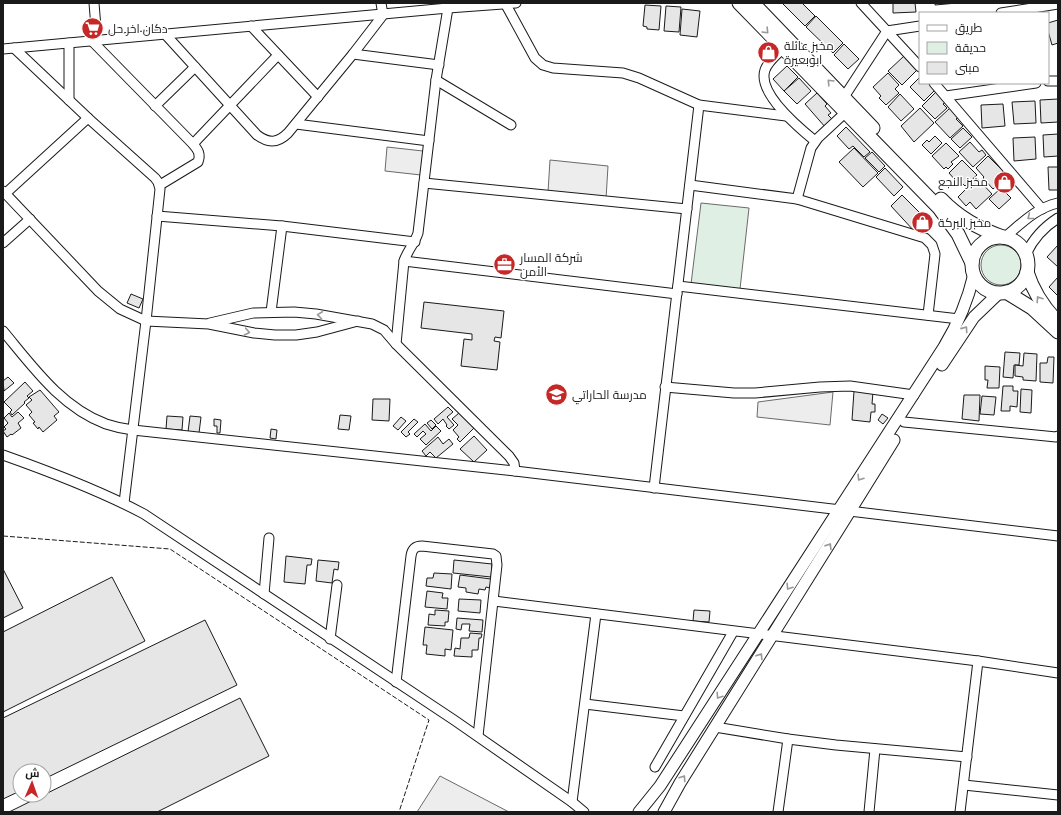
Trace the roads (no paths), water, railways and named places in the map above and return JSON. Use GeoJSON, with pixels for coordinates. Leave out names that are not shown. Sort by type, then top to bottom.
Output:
{"type":"FeatureCollection","features":[{"type":"Feature","properties":{"kind":"main road"},"geometry":{"type":"LineString","coordinates":[[740,3],[946,216],[961,238],[973,268],[976,280],[986,289],[1003,292],[1032,308],[1058,332]]}},
{"type":"Feature","properties":{"kind":"main road"},"geometry":{"type":"LineString","coordinates":[[753,3],[954,211],[972,224],[1011,239],[1020,245],[1028,260],[1027,272],[1022,283],[1012,290],[1003,292]]}},
{"type":"Feature","properties":{"kind":"main road"},"geometry":{"type":"LineString","coordinates":[[973,268],[975,252],[982,243],[992,238],[1004,237]]}},
{"type":"Feature","properties":{"kind":"main road"},"geometry":{"type":"LineString","coordinates":[[1027,272],[1040,301],[1058,322]]}},
{"type":"Feature","properties":{"kind":"street"},"geometry":{"type":"LineString","coordinates":[[94,3],[95,41],[155,106],[193,144],[199,153],[200,158],[198,162],[160,186]]}},
{"type":"Feature","properties":{"kind":"street"},"geometry":{"type":"LineString","coordinates":[[165,34],[257,135],[264,140],[273,142],[282,139],[296,124],[353,54],[383,15],[381,3]]}},
{"type":"Feature","properties":{"kind":"street"},"geometry":{"type":"LineString","coordinates":[[505,3],[535,58],[543,65],[553,68],[623,73],[639,78],[699,105],[786,116]]}},
{"type":"Feature","properties":{"kind":"street"},"geometry":{"type":"LineString","coordinates":[[3,49],[516,3]]}},
{"type":"Feature","properties":{"kind":"street"},"geometry":{"type":"LineString","coordinates":[[861,3],[919,66]]}},
{"type":"Feature","properties":{"kind":"street"},"geometry":{"type":"LineString","coordinates":[[1007,12],[1058,4]]}},
{"type":"Feature","properties":{"kind":"street"},"geometry":{"type":"LineString","coordinates":[[396,344],[404,261],[408,251],[415,242],[418,233],[436,80],[448,8]]}},
{"type":"Feature","properties":{"kind":"street"},"geometry":{"type":"LineString","coordinates":[[251,26],[318,97]]}},
{"type":"Feature","properties":{"kind":"street"},"geometry":{"type":"LineString","coordinates":[[844,97],[887,31],[919,26]]}},
{"type":"Feature","properties":{"kind":"street"},"geometry":{"type":"LineString","coordinates":[[69,43],[69,100]]}},
{"type":"Feature","properties":{"kind":"street"},"geometry":{"type":"LineString","coordinates":[[14,48],[88,118],[155,178],[160,186],[146,321],[124,504]]}},
{"type":"Feature","properties":{"kind":"street"},"geometry":{"type":"LineString","coordinates":[[783,48],[768,64],[765,70],[764,84],[786,116],[815,141]]}},
{"type":"Feature","properties":{"kind":"street"},"geometry":{"type":"LineString","coordinates":[[353,54],[439,65]]}},
{"type":"Feature","properties":{"kind":"street"},"geometry":{"type":"LineString","coordinates":[[193,144],[278,55]]}},
{"type":"Feature","properties":{"kind":"street"},"geometry":{"type":"LineString","coordinates":[[155,106],[195,67]]}},
{"type":"Feature","properties":{"kind":"street"},"geometry":{"type":"LineString","coordinates":[[436,80],[511,125]]}},
{"type":"Feature","properties":{"kind":"street"},"geometry":{"type":"LineString","coordinates":[[935,84],[1042,209]]}},
{"type":"Feature","properties":{"kind":"street"},"geometry":{"type":"LineString","coordinates":[[946,96],[1029,84]]}},
{"type":"Feature","properties":{"kind":"street"},"geometry":{"type":"LineString","coordinates":[[654,488],[699,105]]}},
{"type":"Feature","properties":{"kind":"street"},"geometry":{"type":"LineString","coordinates":[[797,199],[808,156],[815,141],[846,112]]}},
{"type":"Feature","properties":{"kind":"street"},"geometry":{"type":"LineString","coordinates":[[88,118],[4,192],[108,301],[133,316],[146,321],[209,324],[254,333],[275,335],[296,335],[317,332],[358,321]]}},
{"type":"Feature","properties":{"kind":"street"},"geometry":{"type":"LineString","coordinates":[[296,124],[429,141]]}},
{"type":"Feature","properties":{"kind":"street"},"geometry":{"type":"LineString","coordinates":[[424,183],[687,209]]}},
{"type":"Feature","properties":{"kind":"street"},"geometry":{"type":"LineString","coordinates":[[690,185],[797,199],[925,238],[932,245],[935,254],[928,315]]}},
{"type":"Feature","properties":{"kind":"street"},"geometry":{"type":"LineString","coordinates":[[1004,237],[1030,216],[1042,209],[1058,203]]}},
{"type":"Feature","properties":{"kind":"street"},"geometry":{"type":"LineString","coordinates":[[157,216],[282,226],[415,242]]}},
{"type":"Feature","properties":{"kind":"street"},"geometry":{"type":"LineString","coordinates":[[1026,254],[1038,234],[1058,218]]}},
{"type":"Feature","properties":{"kind":"street"},"geometry":{"type":"LineString","coordinates":[[3,244],[30,219]]}},
{"type":"Feature","properties":{"kind":"street"},"geometry":{"type":"LineString","coordinates":[[271,312],[282,226]]}},
{"type":"Feature","properties":{"kind":"street"},"geometry":{"type":"LineString","coordinates":[[404,261],[959,319]]}},
{"type":"Feature","properties":{"kind":"street"},"geometry":{"type":"LineString","coordinates":[[639,812],[660,786],[759,635],[914,395],[949,338],[959,319],[970,290],[973,268]]}},
{"type":"Feature","properties":{"kind":"street"},"geometry":{"type":"LineString","coordinates":[[664,812],[680,783],[904,422],[967,326],[982,308],[1003,292]]}},
{"type":"Feature","properties":{"kind":"street"},"geometry":{"type":"LineString","coordinates":[[209,324],[253,313],[271,312],[316,314],[372,324],[380,328],[509,456],[514,463],[515,472]]}},
{"type":"Feature","properties":{"kind":"street"},"geometry":{"type":"LineString","coordinates":[[3,331],[46,382],[68,403],[107,425],[133,430],[515,472],[1058,536]]}},
{"type":"Feature","properties":{"kind":"street"},"geometry":{"type":"LineString","coordinates":[[666,387],[734,393],[755,393],[820,387],[850,386],[914,395]]}},
{"type":"Feature","properties":{"kind":"street"},"geometry":{"type":"LineString","coordinates":[[904,422],[1058,436]]}},
{"type":"Feature","properties":{"kind":"street"},"geometry":{"type":"LineString","coordinates":[[3,455],[60,476],[124,504],[158,523],[330,639],[478,736],[584,812]]}},
{"type":"Feature","properties":{"kind":"street"},"geometry":{"type":"LineString","coordinates":[[264,594],[269,538]]}},
{"type":"Feature","properties":{"kind":"street"},"geometry":{"type":"LineString","coordinates":[[396,682],[411,556],[414,548],[422,546],[493,554],[498,560],[478,736]]}},
{"type":"Feature","properties":{"kind":"street"},"geometry":{"type":"LineString","coordinates":[[330,639],[337,585]]}},
{"type":"Feature","properties":{"kind":"street"},"geometry":{"type":"LineString","coordinates":[[494,601],[733,632],[978,661],[1058,673]]}},
{"type":"Feature","properties":{"kind":"street"},"geometry":{"type":"LineString","coordinates":[[572,802],[596,614]]}},
{"type":"Feature","properties":{"kind":"street"},"geometry":{"type":"LineString","coordinates":[[655,768],[733,632]]}},
{"type":"Feature","properties":{"kind":"street"},"geometry":{"type":"LineString","coordinates":[[960,812],[978,661]]}},
{"type":"Feature","properties":{"kind":"street"},"geometry":{"type":"LineString","coordinates":[[585,704],[684,716]]}},
{"type":"Feature","properties":{"kind":"street"},"geometry":{"type":"LineString","coordinates":[[715,727],[788,739],[875,749],[967,757]]}},
{"type":"Feature","properties":{"kind":"street"},"geometry":{"type":"LineString","coordinates":[[778,812],[788,739]]}},
{"type":"Feature","properties":{"kind":"street"},"geometry":{"type":"LineString","coordinates":[[869,812],[875,749]]}},
{"type":"Feature","properties":{"kind":"street"},"geometry":{"type":"LineString","coordinates":[[964,785],[1058,795]]}},
{"type":"Feature","properties":{"kind":"place","name":"دكان اخر حل"},"geometry":{"type":"Point","coordinates":[92,29]}},
{"type":"Feature","properties":{"kind":"place","name":"مخبز عائلة ابوبعيرة"},"geometry":{"type":"Point","coordinates":[768,53]}},
{"type":"Feature","properties":{"kind":"place","name":"مخبز النجع"},"geometry":{"type":"Point","coordinates":[1004,182]}},
{"type":"Feature","properties":{"kind":"place","name":"مخبز البركة"},"geometry":{"type":"Point","coordinates":[922,223]}},
{"type":"Feature","properties":{"kind":"place","name":"شركة المسار الأمن"},"geometry":{"type":"Point","coordinates":[504,265]}},
{"type":"Feature","properties":{"kind":"place","name":"مدرسة الحاراتي"},"geometry":{"type":"Point","coordinates":[556,395]}}]}
